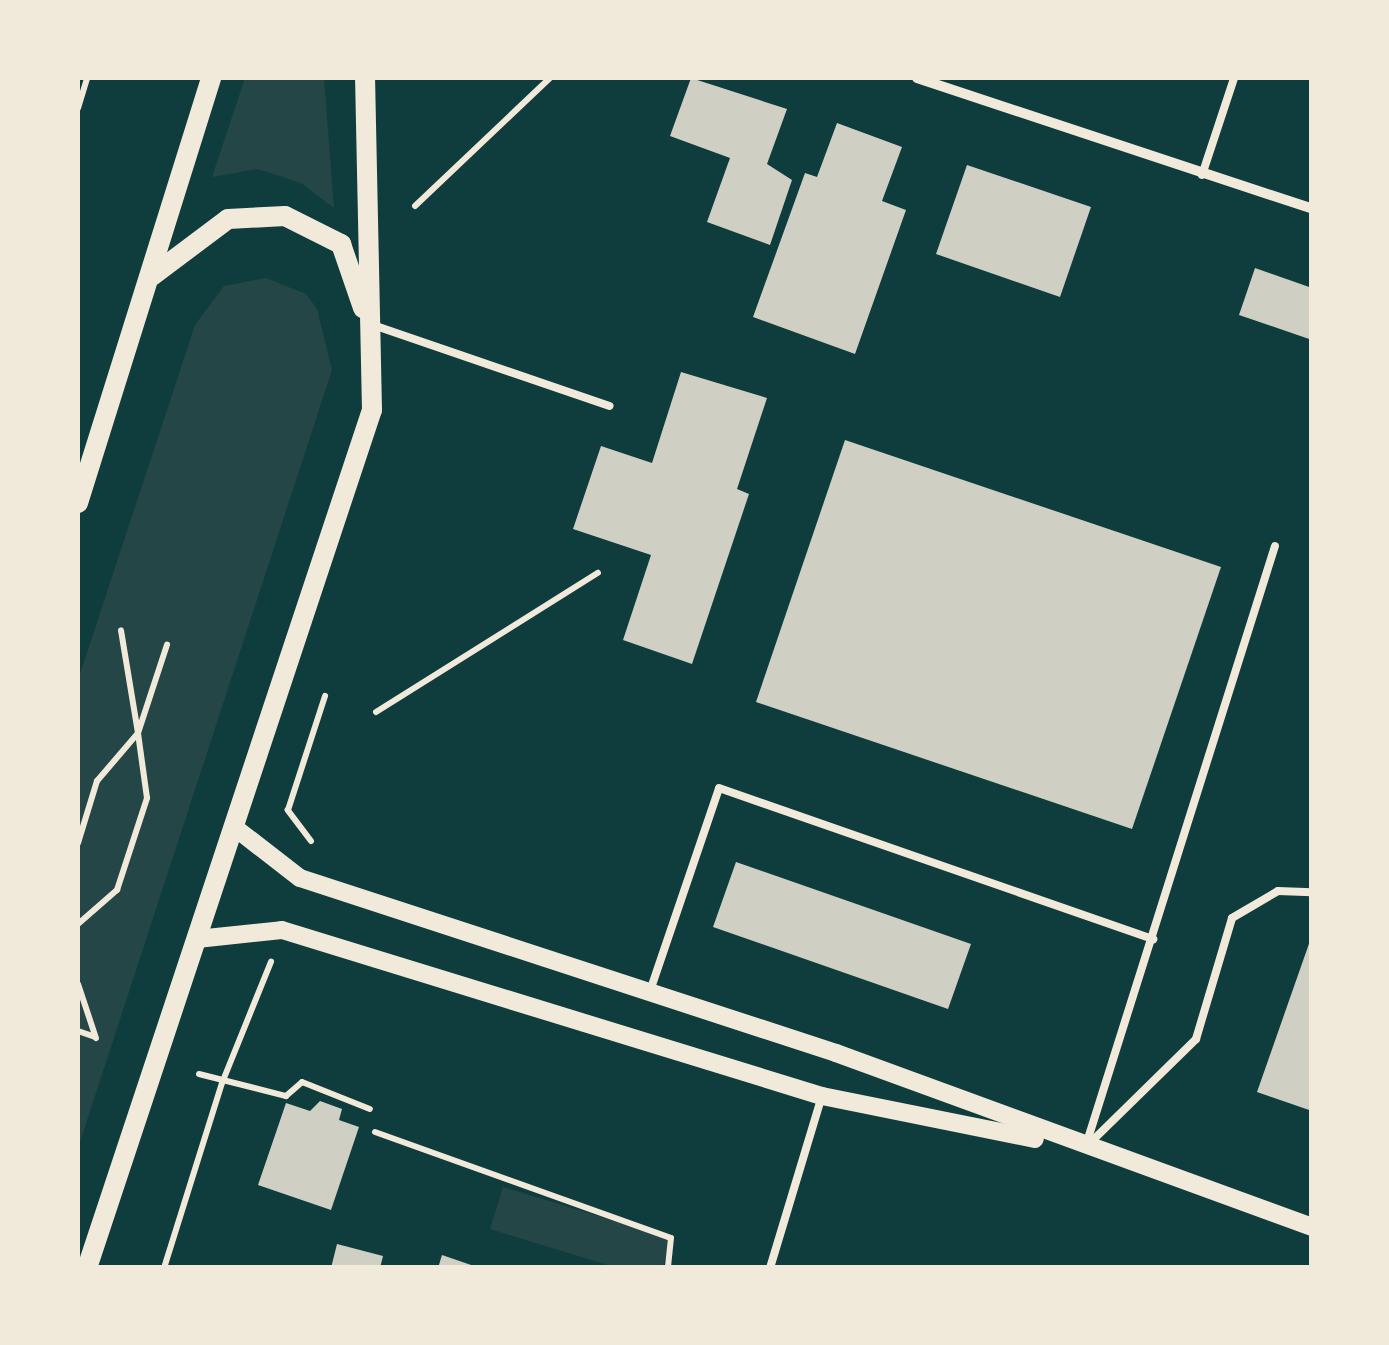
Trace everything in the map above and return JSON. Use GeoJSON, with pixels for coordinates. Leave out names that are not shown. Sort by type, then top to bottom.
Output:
{"type":"FeatureCollection","features":[{"type":"Feature","properties":{"kind":"main road"},"geometry":{"type":"LineString","coordinates":[[78,503],[212,78]]}},
{"type":"Feature","properties":{"kind":"main road"},"geometry":{"type":"LineString","coordinates":[[87,1264],[372,410],[365,78]]}},
{"type":"Feature","properties":{"kind":"main road"},"geometry":{"type":"LineString","coordinates":[[152,276],[228,220],[284,216],[342,244],[369,324]]}},
{"type":"Feature","properties":{"kind":"street"},"geometry":{"type":"LineString","coordinates":[[917,78],[1312,209]]}},
{"type":"Feature","properties":{"kind":"street"},"geometry":{"type":"LineString","coordinates":[[234,827],[300,878],[836,1053],[1084,1149],[1312,1227]]}},
{"type":"Feature","properties":{"kind":"street"},"geometry":{"type":"LineString","coordinates":[[197,938],[282,930],[822,1096],[1084,1149]]}},
{"type":"Feature","properties":{"kind":"lane"},"geometry":{"type":"LineString","coordinates":[[1202,175],[1234,78]]}},
{"type":"Feature","properties":{"kind":"lane"},"geometry":{"type":"LineString","coordinates":[[369,324],[610,406]]}},
{"type":"Feature","properties":{"kind":"lane"},"geometry":{"type":"LineString","coordinates":[[1084,1149],[1274,546]]}},
{"type":"Feature","properties":{"kind":"lane"},"geometry":{"type":"LineString","coordinates":[[650,991],[719,788],[1153,938]]}},
{"type":"Feature","properties":{"kind":"lane"},"geometry":{"type":"LineString","coordinates":[[1084,1149],[1196,1039],[1232,918],[1278,890],[1312,892]]}},
{"type":"Feature","properties":{"kind":"lane"},"geometry":{"type":"LineString","coordinates":[[770,1268],[822,1096]]}},
{"type":"Feature","properties":{"kind":"path"},"geometry":{"type":"LineString","coordinates":[[78,108],[87,78]]}},
{"type":"Feature","properties":{"kind":"path"},"geometry":{"type":"LineString","coordinates":[[415,206],[550,78]]}},
{"type":"Feature","properties":{"kind":"path"},"geometry":{"type":"LineString","coordinates":[[376,712],[598,573]]}},
{"type":"Feature","properties":{"kind":"path"},"geometry":{"type":"LineString","coordinates":[[78,920],[117,890],[147,798],[122,630]]}},
{"type":"Feature","properties":{"kind":"path"},"geometry":{"type":"LineString","coordinates":[[78,843],[97,781],[138,733],[167,644]]}},
{"type":"Feature","properties":{"kind":"path"},"geometry":{"type":"LineString","coordinates":[[311,842],[288,810],[324,696]]}},
{"type":"Feature","properties":{"kind":"path"},"geometry":{"type":"LineString","coordinates":[[164,1268],[222,1083],[271,962]]}},
{"type":"Feature","properties":{"kind":"path"},"geometry":{"type":"LineString","coordinates":[[78,984],[96,1038],[78,1032]]}},
{"type":"Feature","properties":{"kind":"path"},"geometry":{"type":"LineString","coordinates":[[200,1074],[222,1083],[286,1096],[302,1082],[370,1109]]}},
{"type":"Feature","properties":{"kind":"path"},"geometry":{"type":"LineString","coordinates":[[374,1132],[671,1238],[668,1268]]}},
{"type":"Feature","properties":{"kind":"shaded area"},"geometry":{"type":"Polygon","coordinates":[[[245,78],[324,78],[334,208],[301,183],[258,169],[212,177],[245,78]]]}},
{"type":"Feature","properties":{"kind":"shaded area"},"geometry":{"type":"Polygon","coordinates":[[[266,278],[306,294],[317,309],[332,370],[78,1148],[78,680],[195,325],[224,286],[266,278]]]}},
{"type":"Feature","properties":{"kind":"shaded area"},"geometry":{"type":"Polygon","coordinates":[[[503,1187],[671,1238],[663,1267],[614,1267],[490,1229],[503,1187]]]}},
{"type":"Feature","properties":{"kind":"building"},"geometry":{"type":"Polygon","coordinates":[[[691,78],[787,109],[767,164],[792,180],[770,245],[707,222],[730,158],[670,136],[691,78]]]}},
{"type":"Feature","properties":{"kind":"building"},"geometry":{"type":"Polygon","coordinates":[[[837,123],[902,147],[882,201],[906,210],[855,354],[753,317],[805,173],[817,177],[837,123]]]}},
{"type":"Feature","properties":{"kind":"building"},"geometry":{"type":"Polygon","coordinates":[[[967,165],[1091,207],[1060,297],[936,254],[967,165]]]}},
{"type":"Feature","properties":{"kind":"building"},"geometry":{"type":"Polygon","coordinates":[[[1255,268],[1312,288],[1312,340],[1239,315],[1255,268]]]}},
{"type":"Feature","properties":{"kind":"building"},"geometry":{"type":"Polygon","coordinates":[[[681,372],[767,398],[737,489],[749,494],[692,664],[623,640],[651,555],[573,529],[601,446],[652,463],[681,372]]]}},
{"type":"Feature","properties":{"kind":"building"},"geometry":{"type":"Polygon","coordinates":[[[845,440],[1221,567],[1132,829],[756,702],[845,440]]]}},
{"type":"Feature","properties":{"kind":"building"},"geometry":{"type":"Polygon","coordinates":[[[736,862],[971,944],[948,1009],[713,927],[736,862]]]}},
{"type":"Feature","properties":{"kind":"building"},"geometry":{"type":"Polygon","coordinates":[[[1312,938],[1312,1111],[1257,1092],[1312,938]]]}},
{"type":"Feature","properties":{"kind":"building"},"geometry":{"type":"Polygon","coordinates":[[[320,1101],[342,1109],[339,1120],[359,1127],[331,1210],[258,1185],[286,1103],[310,1111],[320,1101]]]}},
{"type":"Feature","properties":{"kind":"building"},"geometry":{"type":"Polygon","coordinates":[[[337,1244],[383,1256],[380,1268],[331,1268],[337,1244]]]}},
{"type":"Feature","properties":{"kind":"building"},"geometry":{"type":"Polygon","coordinates":[[[442,1255],[477,1267],[477,1268],[438,1268],[442,1255]]]}}]}
